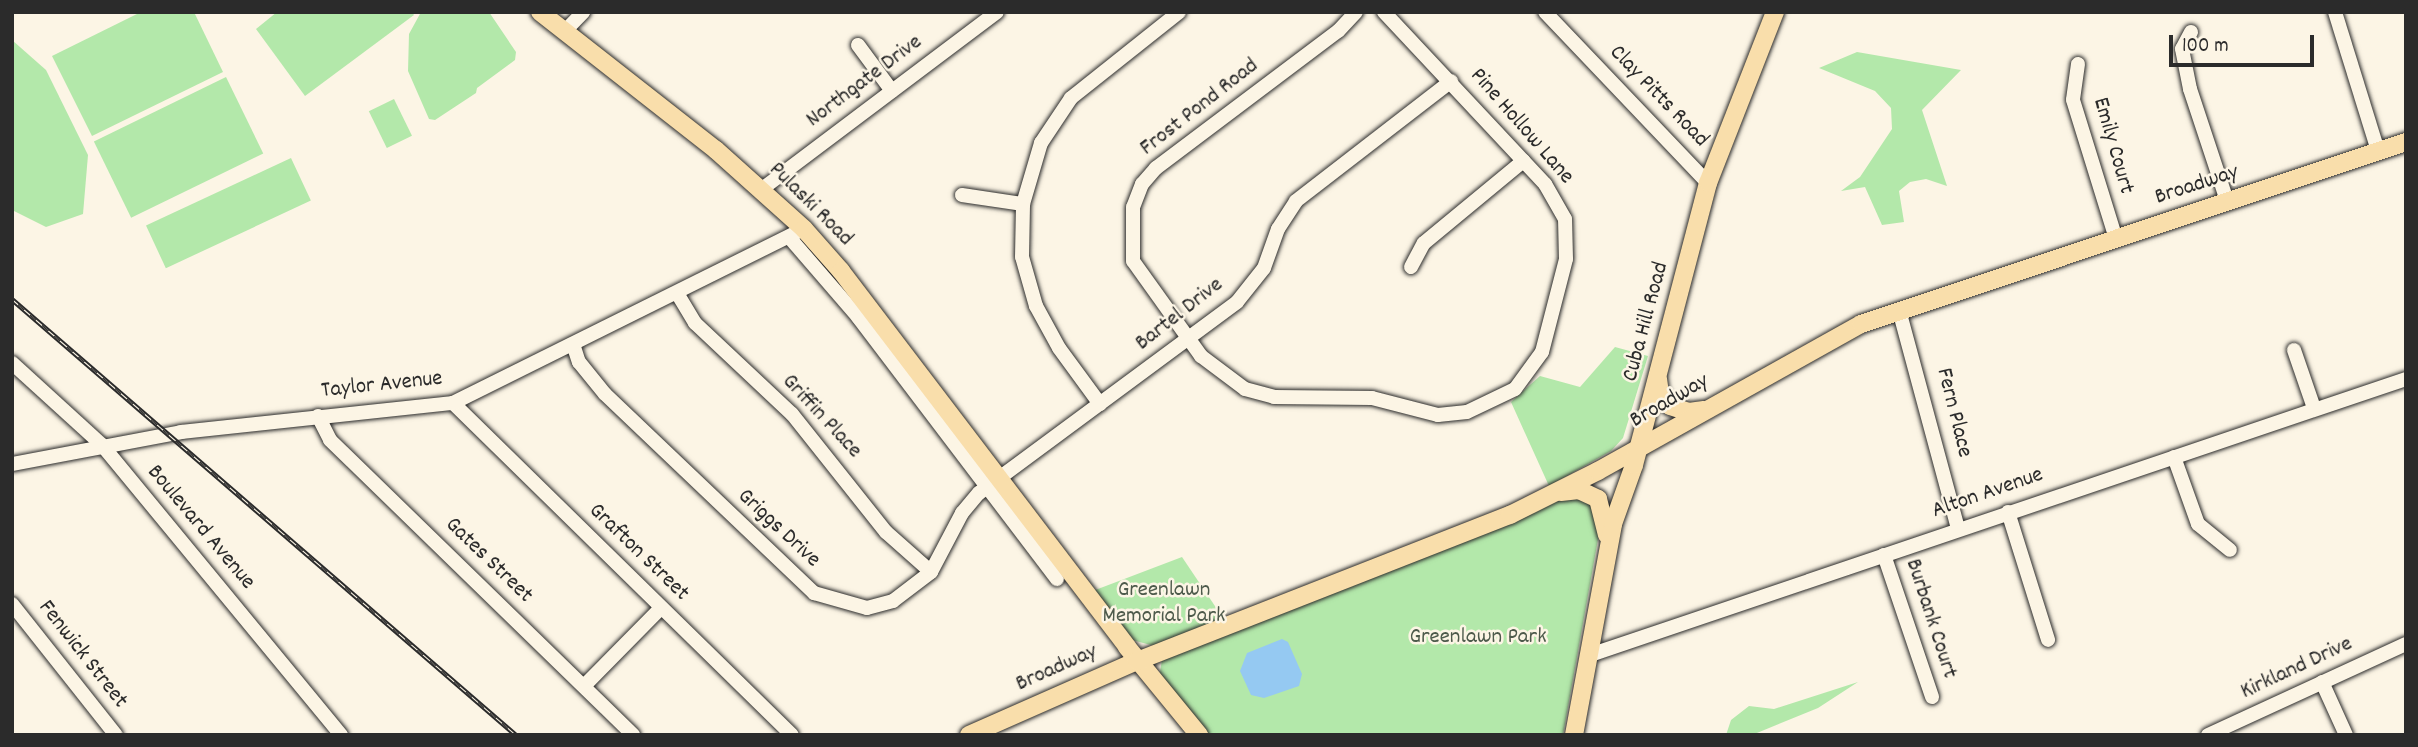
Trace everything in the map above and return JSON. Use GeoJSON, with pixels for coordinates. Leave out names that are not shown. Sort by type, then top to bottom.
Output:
{"type":"FeatureCollection","features":[{"type":"Feature","properties":{"kind":"main road","name":"Pulaski Road"},"geometry":{"type":"LineString","coordinates":[[540,12],[762,190],[1001,477],[1137,661],[1199,735]]}},
{"type":"Feature","properties":{"kind":"main road","name":"Cuba Hill Road"},"geometry":{"type":"LineString","coordinates":[[1574,735],[1608,546],[1638,449],[1708,183],[1775,12]]}},
{"type":"Feature","properties":{"kind":"main road","name":"Broadway"},"geometry":{"type":"LineString","coordinates":[[969,735],[1137,661],[1545,498],[1861,324],[2406,142]]}},
{"type":"Feature","properties":{"kind":"main road"},"geometry":{"type":"LineString","coordinates":[[1658,375],[1660,393],[1670,405],[1689,412],[1711,407]]}},
{"type":"Feature","properties":{"kind":"main road"},"geometry":{"type":"LineString","coordinates":[[1545,498],[1574,490],[1593,495],[1605,515],[1608,546]]}},
{"type":"Feature","properties":{"kind":"street"},"geometry":{"type":"LineString","coordinates":[[564,32],[583,12]]}},
{"type":"Feature","properties":{"kind":"street","name":"Northgate Drive"},"geometry":{"type":"LineString","coordinates":[[762,190],[997,12]]}},
{"type":"Feature","properties":{"kind":"street"},"geometry":{"type":"LineString","coordinates":[[1100,404],[1059,348],[1036,306],[1022,257],[1023,204],[1041,143],[1071,98],[1180,12]]}},
{"type":"Feature","properties":{"kind":"street","name":"Frost Pond Road"},"geometry":{"type":"LineString","coordinates":[[1187,339],[1133,261],[1130,228],[1142,184],[1176,152],[1338,31],[1356,12]]}},
{"type":"Feature","properties":{"kind":"street","name":"Pine Hollow Lane"},"geometry":{"type":"LineString","coordinates":[[1187,339],[1213,369],[1258,394],[1372,398],[1438,415],[1466,412],[1492,401],[1515,389],[1532,371],[1551,324],[1566,259],[1565,219],[1545,184],[1384,12]]}},
{"type":"Feature","properties":{"kind":"street"},"geometry":{"type":"LineString","coordinates":[[2335,12],[2378,151]]}},
{"type":"Feature","properties":{"kind":"street","name":"Clay Pitts Road"},"geometry":{"type":"LineString","coordinates":[[1554,15],[1708,183]]}},
{"type":"Feature","properties":{"kind":"street"},"geometry":{"type":"LineString","coordinates":[[2191,32],[2182,50],[2190,89],[2227,201]]}},
{"type":"Feature","properties":{"kind":"street"},"geometry":{"type":"LineString","coordinates":[[858,45],[892,90]]}},
{"type":"Feature","properties":{"kind":"street","name":"Emily Court"},"geometry":{"type":"LineString","coordinates":[[2078,64],[2073,100],[2116,239]]}},
{"type":"Feature","properties":{"kind":"street","name":"Bartel Drive"},"geometry":{"type":"LineString","coordinates":[[1001,477],[1187,339],[1253,285],[1296,201],[1451,81]]}},
{"type":"Feature","properties":{"kind":"street"},"geometry":{"type":"LineString","coordinates":[[1411,267],[1424,243],[1523,161]]}},
{"type":"Feature","properties":{"kind":"street"},"geometry":{"type":"LineString","coordinates":[[962,195],[1023,204]]}},
{"type":"Feature","properties":{"kind":"street"},"geometry":{"type":"LineString","coordinates":[[797,233],[1057,579]]}},
{"type":"Feature","properties":{"kind":"street","name":"Taylor Avenue"},"geometry":{"type":"LineString","coordinates":[[12,464],[102,445],[318,416],[426,409],[453,403],[797,233]]}},
{"type":"Feature","properties":{"kind":"street","name":"Griffin Place"},"geometry":{"type":"LineString","coordinates":[[677,293],[711,341],[792,414],[886,532],[931,572]]}},
{"type":"Feature","properties":{"kind":"street","name":"Fern Place"},"geometry":{"type":"LineString","coordinates":[[1899,310],[1958,528]]}},
{"type":"Feature","properties":{"kind":"street","name":"Griggs Drive"},"geometry":{"type":"LineString","coordinates":[[573,344],[579,362],[605,394],[814,593],[867,608],[893,601],[931,572],[962,513],[1001,477]]}},
{"type":"Feature","properties":{"kind":"street"},"geometry":{"type":"LineString","coordinates":[[2294,350],[2314,408]]}},
{"type":"Feature","properties":{"kind":"street","name":"Boulevard Avenue"},"geometry":{"type":"LineString","coordinates":[[12,363],[102,445],[341,735]]}},
{"type":"Feature","properties":{"kind":"street","name":"Alton Avenue"},"geometry":{"type":"LineString","coordinates":[[1587,656],[1958,528],[2406,379]]}},
{"type":"Feature","properties":{"kind":"street","name":"Grafton Street"},"geometry":{"type":"LineString","coordinates":[[453,403],[792,735]]}},
{"type":"Feature","properties":{"kind":"street","name":"Gates Street"},"geometry":{"type":"LineString","coordinates":[[318,416],[330,440],[633,735]]}},
{"type":"Feature","properties":{"kind":"street"},"geometry":{"type":"LineString","coordinates":[[2174,457],[2198,524],[2230,550]]}},
{"type":"Feature","properties":{"kind":"street"},"geometry":{"type":"LineString","coordinates":[[2008,512],[2048,640]]}},
{"type":"Feature","properties":{"kind":"street","name":"Burbank Court"},"geometry":{"type":"LineString","coordinates":[[1884,555],[1932,697]]}},
{"type":"Feature","properties":{"kind":"street","name":"Fenwick Street"},"geometry":{"type":"LineString","coordinates":[[12,604],[111,733]]}},
{"type":"Feature","properties":{"kind":"street"},"geometry":{"type":"LineString","coordinates":[[584,686],[661,608]]}},
{"type":"Feature","properties":{"kind":"street","name":"Kirkland Drive"},"geometry":{"type":"LineString","coordinates":[[2208,735],[2406,644]]}},
{"type":"Feature","properties":{"kind":"street"},"geometry":{"type":"LineString","coordinates":[[2322,682],[2346,735]]}},
{"type":"Feature","properties":{"kind":"green space"},"geometry":{"type":"Polygon","coordinates":[[[141,12],[194,12],[223,72],[92,136],[52,56],[141,12]]]}},
{"type":"Feature","properties":{"kind":"green space"},"geometry":{"type":"Polygon","coordinates":[[[277,12],[412,12],[414,15],[305,96],[256,29],[277,12]]]}},
{"type":"Feature","properties":{"kind":"green space"},"geometry":{"type":"Polygon","coordinates":[[[421,12],[489,12],[516,52],[515,60],[477,88],[476,93],[435,120],[429,119],[408,71],[409,34],[421,12]]]}},
{"type":"Feature","properties":{"kind":"green space"},"geometry":{"type":"Polygon","coordinates":[[[12,40],[46,70],[88,155],[83,214],[46,227],[12,210],[12,40]]]}},
{"type":"Feature","properties":{"kind":"green space"},"geometry":{"type":"Polygon","coordinates":[[[1857,52],[1961,70],[1922,110],[1947,186],[1926,179],[1910,182],[1899,191],[1904,222],[1882,225],[1865,187],[1841,191],[1860,177],[1892,129],[1891,108],[1875,91],[1819,68],[1857,52]]]}},
{"type":"Feature","properties":{"kind":"green space"},"geometry":{"type":"Polygon","coordinates":[[[226,77],[263,153],[131,218],[94,141],[226,77]]]}},
{"type":"Feature","properties":{"kind":"green space"},"geometry":{"type":"Polygon","coordinates":[[[394,99],[412,136],[387,148],[369,111],[394,99]]]}},
{"type":"Feature","properties":{"kind":"green space"},"geometry":{"type":"Polygon","coordinates":[[[291,158],[311,201],[166,268],[146,226],[291,158]]]}},
{"type":"Feature","properties":{"kind":"green space"},"geometry":{"type":"Polygon","coordinates":[[[1615,347],[1648,356],[1623,438],[1611,451],[1549,486],[1511,402],[1540,376],[1580,387],[1615,347]]]}},
{"type":"Feature","properties":{"kind":"green space","name":"Greenlawn Park"},"geometry":{"type":"Polygon","coordinates":[[[1574,494],[1584,494],[1602,517],[1563,735],[1209,735],[1159,678],[1162,660],[1574,494]]]}},
{"type":"Feature","properties":{"kind":"green space","name":"Greenlawn Memorial Park"},"geometry":{"type":"Polygon","coordinates":[[[1182,557],[1225,621],[1158,647],[1125,638],[1090,592],[1182,557]]]}},
{"type":"Feature","properties":{"kind":"green space"},"geometry":{"type":"Polygon","coordinates":[[[1858,682],[1818,708],[1752,735],[1726,735],[1731,720],[1749,706],[1774,709],[1858,682]]]}},
{"type":"Feature","properties":{"kind":"water"},"geometry":{"type":"Polygon","coordinates":[[[1282,639],[1288,642],[1302,674],[1299,686],[1264,698],[1251,695],[1240,671],[1247,653],[1282,639]]]}},
{"type":"Feature","properties":{"kind":"railway"},"geometry":{"type":"LineString","coordinates":[[12,299],[516,735]]}}]}
